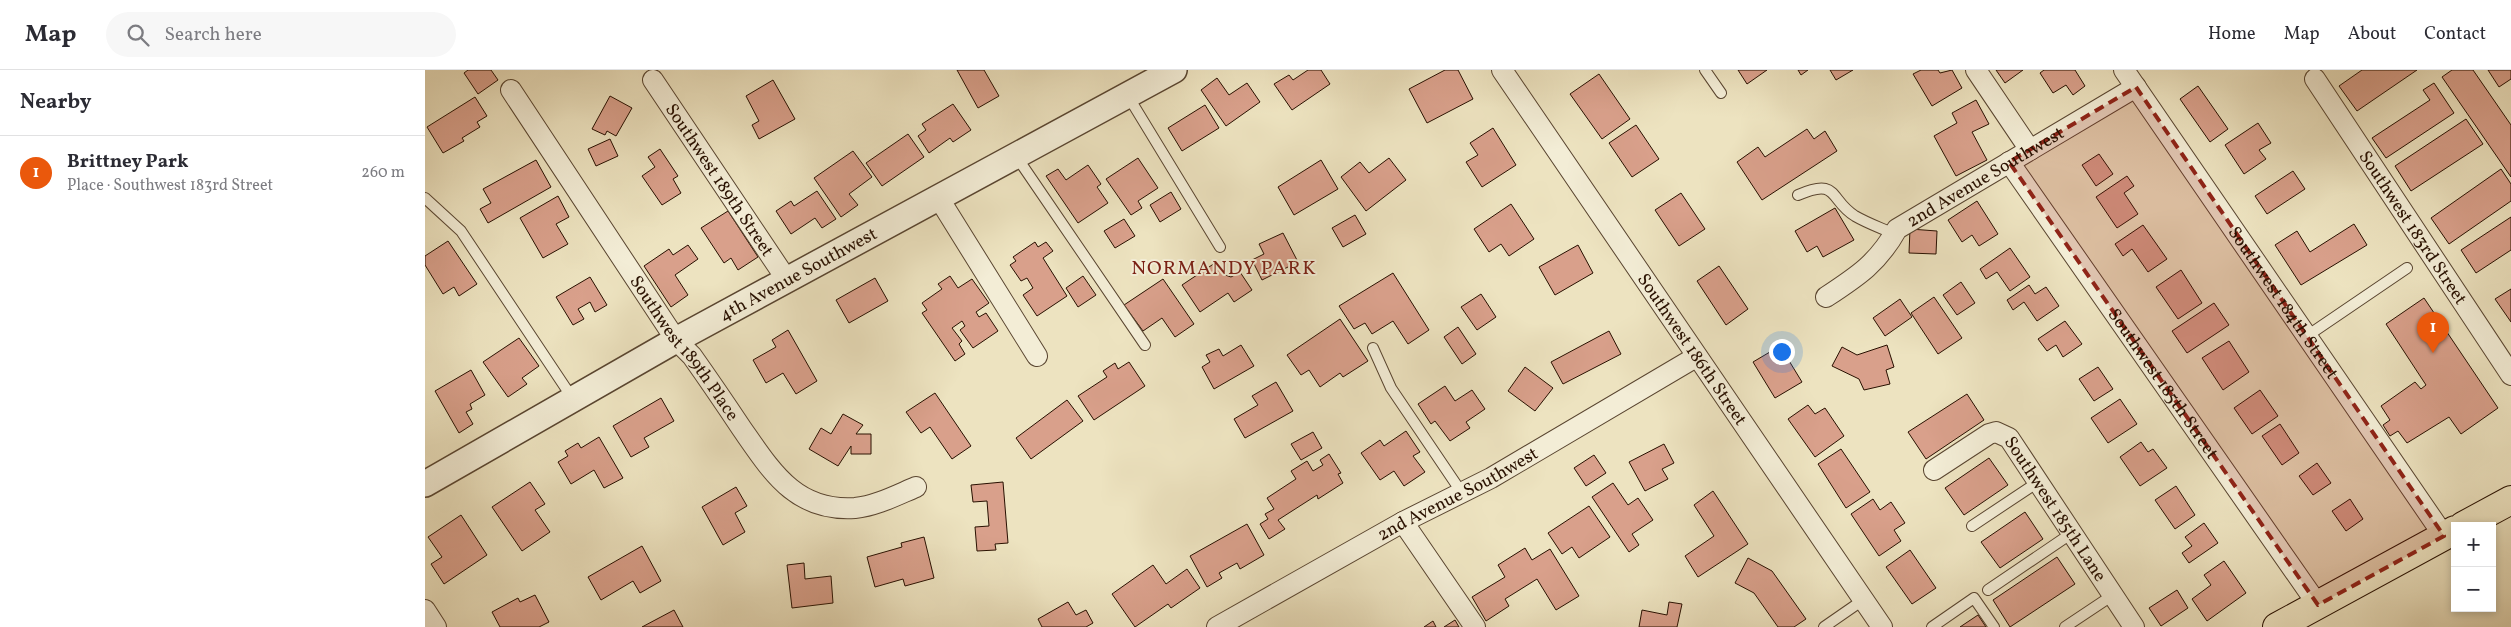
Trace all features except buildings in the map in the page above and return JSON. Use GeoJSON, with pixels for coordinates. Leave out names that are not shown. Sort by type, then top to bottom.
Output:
{"type":"FeatureCollection","features":[{"type":"Feature","properties":{"kind":"main road"},"geometry":{"type":"LineString","coordinates":[[2471,522],[2511,500]]}},
{"type":"Feature","properties":{"kind":"main road"},"geometry":{"type":"LineString","coordinates":[[2277,627],[2451,533]]}},
{"type":"Feature","properties":{"kind":"street","name":"4th Avenue Southwest"},"geometry":{"type":"LineString","coordinates":[[425,484],[676,340],[1174,70]]}},
{"type":"Feature","properties":{"kind":"street","name":"Southwest 186th Street"},"geometry":{"type":"LineString","coordinates":[[1501,70],[1882,627]]}},
{"type":"Feature","properties":{"kind":"street"},"geometry":{"type":"LineString","coordinates":[[1976,70],[2030,150]]}},
{"type":"Feature","properties":{"kind":"street","name":"Southwest 184th Street"},"geometry":{"type":"LineString","coordinates":[[2124,70],[2307,336],[2451,527]]}},
{"type":"Feature","properties":{"kind":"street","name":"Southwest 183rd Street"},"geometry":{"type":"LineString","coordinates":[[2315,79],[2511,374]]}},
{"type":"Feature","properties":{"kind":"street","name":"Southwest 189th Street"},"geometry":{"type":"LineString","coordinates":[[653,80],[787,280]]}},
{"type":"Feature","properties":{"kind":"street","name":"2nd Avenue Southwest"},"geometry":{"type":"LineString","coordinates":[[1826,297],[1877,261],[1897,229],[2136,87]]}},
{"type":"Feature","properties":{"kind":"street","name":"Southwest 189th Place"},"geometry":{"type":"LineString","coordinates":[[511,90],[676,340],[692,356],[770,469],[796,493],[814,503],[837,508],[857,508],[877,503],[916,487]]}},
{"type":"Feature","properties":{"kind":"street","name":"Southwest 185th Street"},"geometry":{"type":"LineString","coordinates":[[2009,162],[2318,605]]}},
{"type":"Feature","properties":{"kind":"street"},"geometry":{"type":"LineString","coordinates":[[938,197],[1037,356]]}},
{"type":"Feature","properties":{"kind":"street","name":"2nd Avenue Southwest"},"geometry":{"type":"LineString","coordinates":[[1217,627],[1403,522],[1491,478],[1696,357]]}},
{"type":"Feature","properties":{"kind":"street","name":"Southwest 185th Lane"},"geometry":{"type":"LineString","coordinates":[[1934,470],[1989,434],[1996,432],[2009,438],[2135,627]]}},
{"type":"Feature","properties":{"kind":"street"},"geometry":{"type":"LineString","coordinates":[[1403,522],[1475,627]]}},
{"type":"Feature","properties":{"kind":"street"},"geometry":{"type":"LineString","coordinates":[[425,610],[436,627]]}},
{"type":"Feature","properties":{"kind":"lane"},"geometry":{"type":"LineString","coordinates":[[1705,70],[1721,93]]}},
{"type":"Feature","properties":{"kind":"lane"},"geometry":{"type":"LineString","coordinates":[[1128,95],[1220,247]]}},
{"type":"Feature","properties":{"kind":"lane"},"geometry":{"type":"LineString","coordinates":[[1016,155],[1145,345]]}},
{"type":"Feature","properties":{"kind":"lane"},"geometry":{"type":"LineString","coordinates":[[1798,195],[1816,187],[1832,192],[1854,216],[1894,234]]}},
{"type":"Feature","properties":{"kind":"lane"},"geometry":{"type":"LineString","coordinates":[[425,198],[461,231],[573,399]]}},
{"type":"Feature","properties":{"kind":"lane"},"geometry":{"type":"LineString","coordinates":[[2307,336],[2407,268]]}},
{"type":"Feature","properties":{"kind":"lane"},"geometry":{"type":"LineString","coordinates":[[1373,348],[1391,388],[1462,493]]}},
{"type":"Feature","properties":{"kind":"lane"},"geometry":{"type":"LineString","coordinates":[[1972,526],[2038,482]]}},
{"type":"Feature","properties":{"kind":"lane"},"geometry":{"type":"LineString","coordinates":[[1988,590],[2072,533]]}},
{"type":"Feature","properties":{"kind":"lane"},"geometry":{"type":"LineString","coordinates":[[2065,627],[2113,595]]}},
{"type":"Feature","properties":{"kind":"lane"},"geometry":{"type":"LineString","coordinates":[[1931,627],[1974,598],[1994,627]]}},
{"type":"Feature","properties":{"kind":"lane"},"geometry":{"type":"LineString","coordinates":[[1824,627],[1863,600]]}},
{"type":"Feature","properties":{"kind":"highlighted area"},"geometry":{"type":"Polygon","coordinates":[[[2136,87],[2444,536],[2318,605],[2009,162],[2136,87]]]}},
{"type":"Feature","properties":{"kind":"place","name":"Brittney Park"},"geometry":{"type":"Point","coordinates":[2433,353]}},
{"type":"Feature","properties":{"kind":"district","name":"NORMANDY PARK"},"geometry":{"type":"Point","coordinates":[1224,267]}}]}
